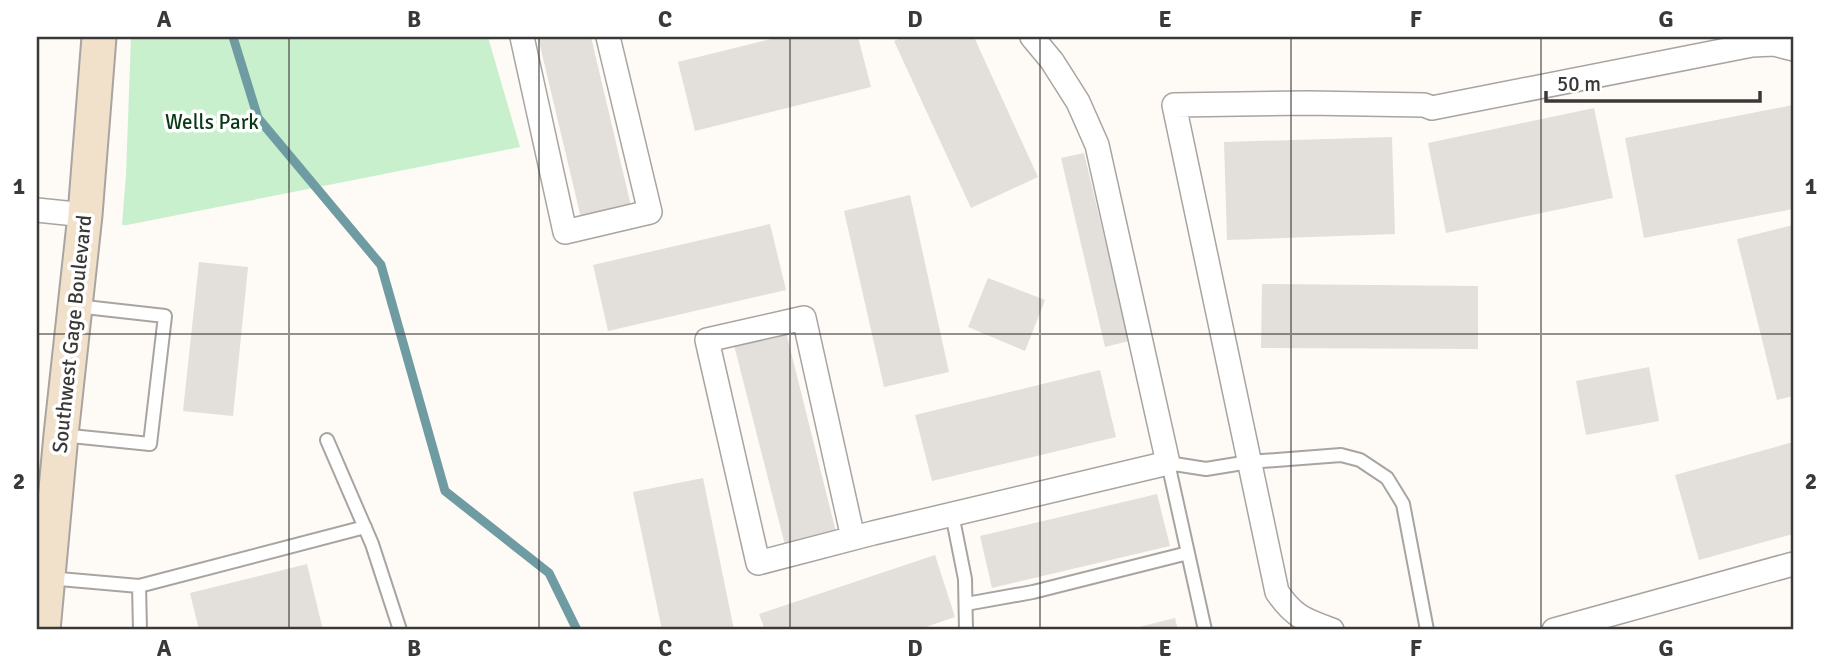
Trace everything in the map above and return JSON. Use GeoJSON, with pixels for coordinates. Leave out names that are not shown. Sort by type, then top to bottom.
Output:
{"type":"FeatureCollection","features":[{"type":"Feature","properties":{"kind":"main road","name":"Southwest Gage Boulevard"},"geometry":{"type":"LineString","coordinates":[[43,630],[42,578],[85,215],[99,37]]}},
{"type":"Feature","properties":{"kind":"street"},"geometry":{"type":"LineString","coordinates":[[522,37],[565,232],[650,212],[608,37]]}},
{"type":"Feature","properties":{"kind":"street"},"geometry":{"type":"LineString","coordinates":[[853,538],[804,318],[707,340],[758,563],[1168,463],[1097,145],[1078,102],[1052,61],[1032,37]]}},
{"type":"Feature","properties":{"kind":"street"},"geometry":{"type":"LineString","coordinates":[[1332,630],[1304,620],[1287,608],[1277,593],[1174,105],[1308,103],[1424,105],[1432,108],[1752,45],[1774,44],[1793,49]]}},
{"type":"Feature","properties":{"kind":"street"},"geometry":{"type":"LineString","coordinates":[[37,210],[85,215]]}},
{"type":"Feature","properties":{"kind":"street"},"geometry":{"type":"LineString","coordinates":[[1554,630],[1793,564]]}},
{"type":"Feature","properties":{"kind":"lane"},"geometry":{"type":"LineString","coordinates":[[61,435],[150,444],[165,316],[75,306]]}},
{"type":"Feature","properties":{"kind":"lane"},"geometry":{"type":"LineString","coordinates":[[327,440],[372,544],[400,630]]}},
{"type":"Feature","properties":{"kind":"lane"},"geometry":{"type":"LineString","coordinates":[[1205,630],[1168,463],[1206,469],[1249,462],[1341,455],[1360,460],[1387,478],[1403,504],[1427,630]]}},
{"type":"Feature","properties":{"kind":"lane"},"geometry":{"type":"LineString","coordinates":[[952,514],[965,579],[966,630]]}},
{"type":"Feature","properties":{"kind":"lane"},"geometry":{"type":"LineString","coordinates":[[42,578],[139,586],[365,527]]}},
{"type":"Feature","properties":{"kind":"lane"},"geometry":{"type":"LineString","coordinates":[[966,604],[1034,592],[1188,553]]}},
{"type":"Feature","properties":{"kind":"lane"},"geometry":{"type":"LineString","coordinates":[[139,586],[140,630]]}},
{"type":"Feature","properties":{"kind":"green space","name":"Wells Park"},"geometry":{"type":"Polygon","coordinates":[[[131,37],[488,37],[520,147],[122,225],[131,37]]]}},
{"type":"Feature","properties":{"kind":"building"},"geometry":{"type":"Polygon","coordinates":[[[538,37],[591,37],[631,206],[581,218],[538,37]]]}},
{"type":"Feature","properties":{"kind":"building"},"geometry":{"type":"Polygon","coordinates":[[[779,37],[858,37],[871,87],[695,131],[678,62],[779,37]]]}},
{"type":"Feature","properties":{"kind":"building"},"geometry":{"type":"Polygon","coordinates":[[[904,37],[974,37],[1038,177],[971,208],[894,41],[904,37]]]}},
{"type":"Feature","properties":{"kind":"building"},"geometry":{"type":"Polygon","coordinates":[[[1793,105],[1793,209],[1644,238],[1625,138],[1793,105]]]}},
{"type":"Feature","properties":{"kind":"building"},"geometry":{"type":"Polygon","coordinates":[[[1594,108],[1613,198],[1446,233],[1428,143],[1594,108]]]}},
{"type":"Feature","properties":{"kind":"building"},"geometry":{"type":"Polygon","coordinates":[[[1392,137],[1395,234],[1227,240],[1224,142],[1392,137]]]}},
{"type":"Feature","properties":{"kind":"building"},"geometry":{"type":"Polygon","coordinates":[[[1084,153],[1129,341],[1105,347],[1061,158],[1084,153]]]}},
{"type":"Feature","properties":{"kind":"building"},"geometry":{"type":"Polygon","coordinates":[[[910,195],[949,372],[884,387],[844,211],[910,195]]]}},
{"type":"Feature","properties":{"kind":"building"},"geometry":{"type":"Polygon","coordinates":[[[770,224],[786,290],[608,331],[593,265],[770,224]]]}},
{"type":"Feature","properties":{"kind":"building"},"geometry":{"type":"Polygon","coordinates":[[[1793,225],[1793,396],[1777,400],[1737,239],[1793,225]]]}},
{"type":"Feature","properties":{"kind":"building"},"geometry":{"type":"Polygon","coordinates":[[[199,262],[248,267],[233,416],[183,411],[199,262]]]}},
{"type":"Feature","properties":{"kind":"building"},"geometry":{"type":"Polygon","coordinates":[[[988,278],[1045,300],[1025,351],[968,327],[988,278]]]}},
{"type":"Feature","properties":{"kind":"building"},"geometry":{"type":"Polygon","coordinates":[[[1262,284],[1478,286],[1478,349],[1261,348],[1262,284]]]}},
{"type":"Feature","properties":{"kind":"building"},"geometry":{"type":"Polygon","coordinates":[[[786,332],[836,532],[785,545],[734,345],[786,332]]]}},
{"type":"Feature","properties":{"kind":"building"},"geometry":{"type":"Polygon","coordinates":[[[1649,367],[1659,421],[1586,435],[1576,381],[1649,367]]]}},
{"type":"Feature","properties":{"kind":"building"},"geometry":{"type":"Polygon","coordinates":[[[1100,370],[1116,437],[932,481],[915,415],[1100,370]]]}},
{"type":"Feature","properties":{"kind":"building"},"geometry":{"type":"Polygon","coordinates":[[[1793,442],[1793,534],[1699,560],[1675,475],[1793,442]]]}},
{"type":"Feature","properties":{"kind":"building"},"geometry":{"type":"Polygon","coordinates":[[[703,478],[734,630],[662,630],[633,492],[703,478]]]}},
{"type":"Feature","properties":{"kind":"building"},"geometry":{"type":"Polygon","coordinates":[[[1157,494],[1170,546],[992,588],[980,536],[1157,494]]]}},
{"type":"Feature","properties":{"kind":"building"},"geometry":{"type":"Polygon","coordinates":[[[935,555],[955,617],[917,630],[765,630],[759,614],[935,555]]]}},
{"type":"Feature","properties":{"kind":"building"},"geometry":{"type":"Polygon","coordinates":[[[307,564],[323,630],[199,630],[190,593],[307,564]]]}},
{"type":"Feature","properties":{"kind":"building"},"geometry":{"type":"Polygon","coordinates":[[[1175,618],[1178,630],[1131,630],[1131,629],[1175,618]]]}},
{"type":"Feature","properties":{"kind":"waterway"},"geometry":{"type":"LineString","coordinates":[[233,37],[258,118],[381,265],[445,491],[549,573],[577,630]]}}]}
